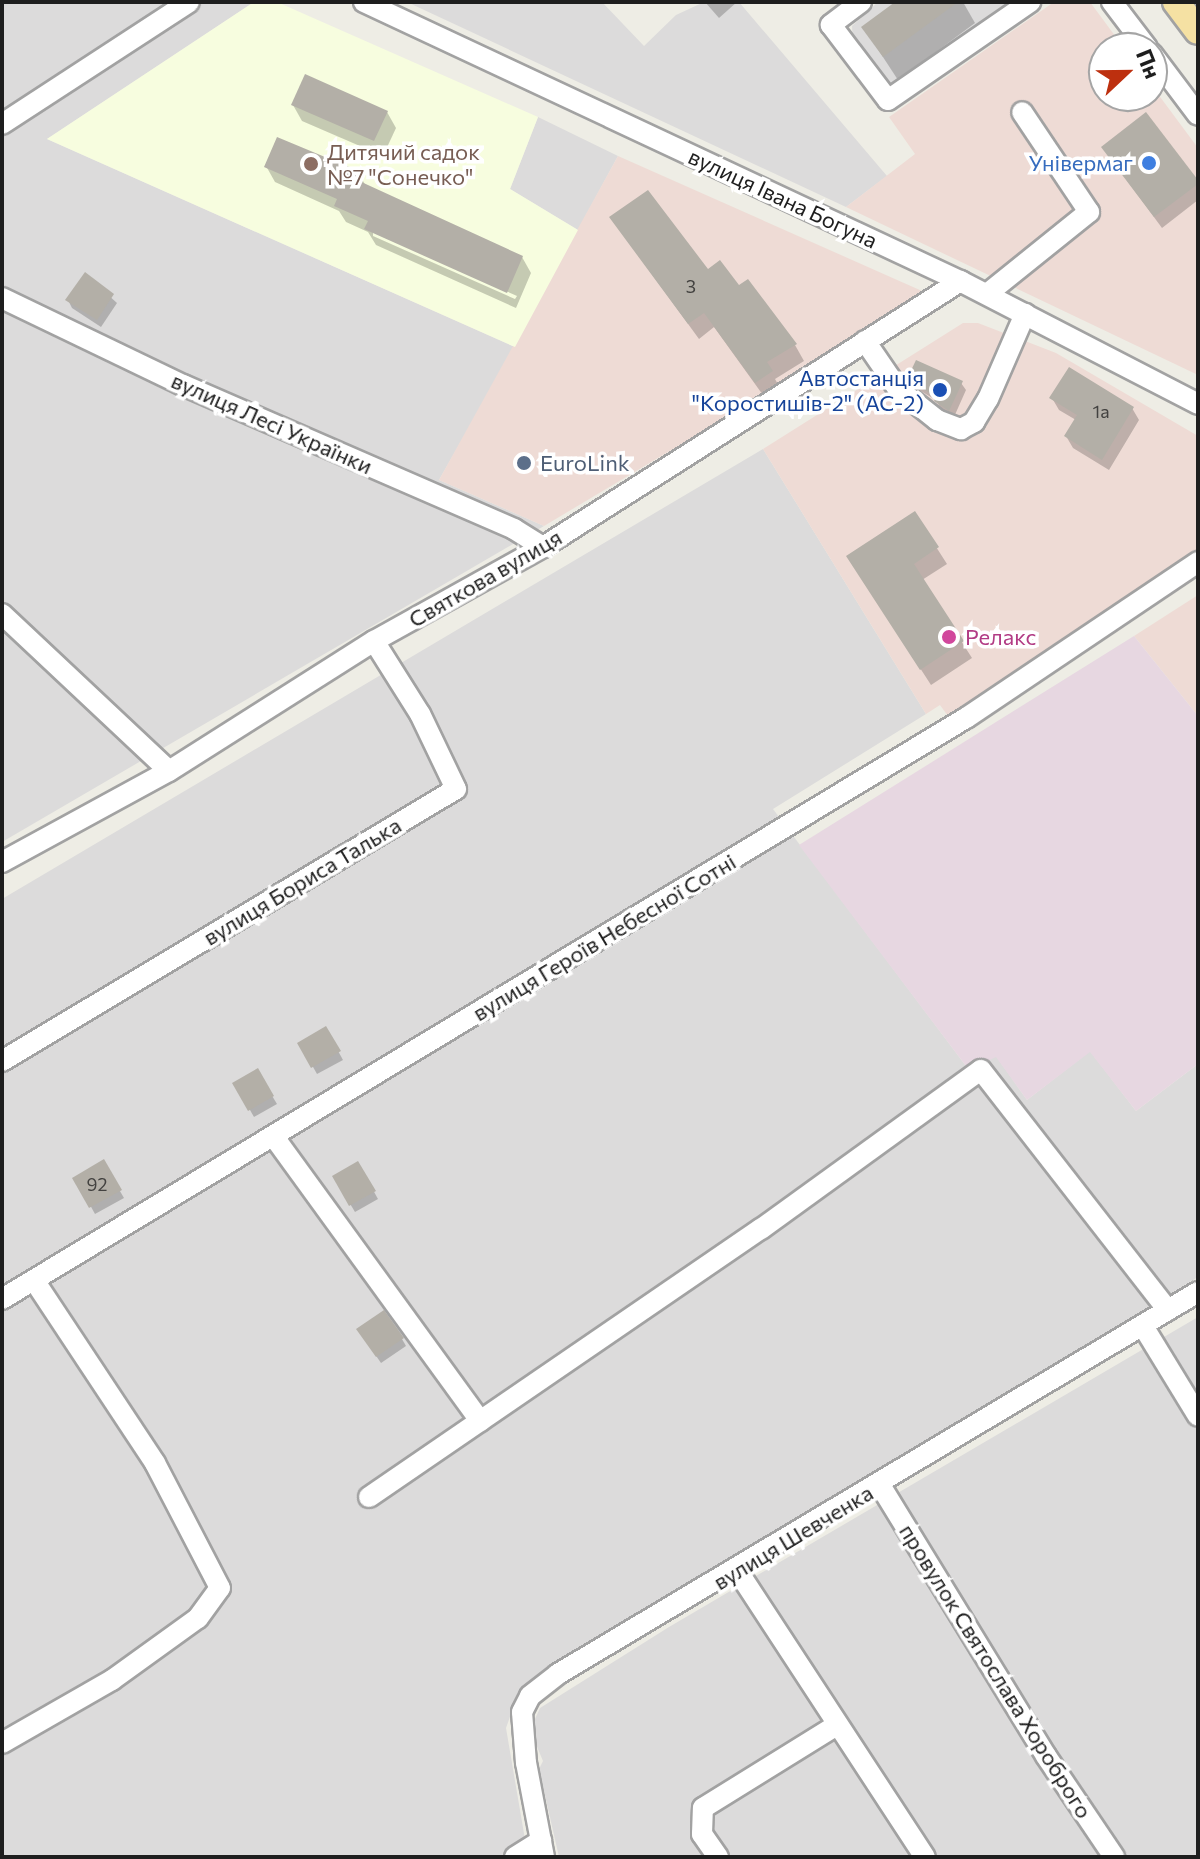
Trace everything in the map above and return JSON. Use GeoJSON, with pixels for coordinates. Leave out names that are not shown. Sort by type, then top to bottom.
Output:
{"type":"FeatureCollection","features":[{"type":"Feature","properties":{"kind":"main road"},"geometry":{"type":"LineString","coordinates":[[1176,2],[1198,31]]}},
{"type":"Feature","properties":{"kind":"street"},"geometry":{"type":"LineString","coordinates":[[2,124],[189,2]]}},
{"type":"Feature","properties":{"kind":"street","name":"вулиця Івана Богуна"},"geometry":{"type":"LineString","coordinates":[[364,2],[987,294],[1198,404]]}},
{"type":"Feature","properties":{"kind":"street"},"geometry":{"type":"LineString","coordinates":[[861,2],[831,25],[888,100],[1030,2]]}},
{"type":"Feature","properties":{"kind":"street"},"geometry":{"type":"LineString","coordinates":[[1112,2],[1135,32]]}},
{"type":"Feature","properties":{"kind":"street"},"geometry":{"type":"LineString","coordinates":[[1168,75],[1198,115]]}},
{"type":"Feature","properties":{"kind":"street"},"geometry":{"type":"LineString","coordinates":[[987,294],[1089,212],[1022,112]]}},
{"type":"Feature","properties":{"kind":"street","name":"Святкова вулиця"},"geometry":{"type":"LineString","coordinates":[[2,862],[169,771],[374,641],[543,547],[960,281]]}},
{"type":"Feature","properties":{"kind":"street","name":"вулиця Лесі Українки"},"geometry":{"type":"LineString","coordinates":[[2,298],[183,385],[514,529],[543,547]]}},
{"type":"Feature","properties":{"kind":"street"},"geometry":{"type":"LineString","coordinates":[[865,341],[898,389],[937,420],[961,429],[974,422],[988,399],[1025,314]]}},
{"type":"Feature","properties":{"kind":"street","name":"вулиця Героїв Небесної Сотні"},"geometry":{"type":"LineString","coordinates":[[2,1299],[966,718],[1198,562]]}},
{"type":"Feature","properties":{"kind":"street"},"geometry":{"type":"LineString","coordinates":[[2,614],[169,771]]}},
{"type":"Feature","properties":{"kind":"street","name":"вулиця Бориса Талька"},"geometry":{"type":"LineString","coordinates":[[2,1061],[456,789],[420,714],[374,641]]}},
{"type":"Feature","properties":{"kind":"street"},"geometry":{"type":"LineString","coordinates":[[369,1497],[761,1229],[981,1070],[1168,1310]]}},
{"type":"Feature","properties":{"kind":"street"},"geometry":{"type":"LineString","coordinates":[[274,1137],[480,1421]]}},
{"type":"Feature","properties":{"kind":"street"},"geometry":{"type":"LineString","coordinates":[[2,1743],[112,1680],[198,1618],[220,1588],[155,1463],[34,1280]]}},
{"type":"Feature","properties":{"kind":"street","name":"вулиця Шевченка"},"geometry":{"type":"LineString","coordinates":[[542,1849],[526,1763],[522,1712],[530,1696],[558,1674],[880,1485],[1198,1292]]}},
{"type":"Feature","properties":{"kind":"street"},"geometry":{"type":"LineString","coordinates":[[1143,1326],[1198,1416]]}},
{"type":"Feature","properties":{"kind":"street","name":"провулок Святослава Хороброго"},"geometry":{"type":"LineString","coordinates":[[880,1485],[1046,1756],[1114,1857]]}},
{"type":"Feature","properties":{"kind":"street"},"geometry":{"type":"LineString","coordinates":[[737,1570],[925,1857]]}},
{"type":"Feature","properties":{"kind":"street"},"geometry":{"type":"LineString","coordinates":[[718,1857],[702,1834],[703,1808],[837,1725]]}},
{"type":"Feature","properties":{"kind":"street"},"geometry":{"type":"LineString","coordinates":[[515,1857],[542,1849]]}},
{"type":"Feature","properties":{"kind":"shaded area"},"geometry":{"type":"Polygon","coordinates":[[[2,2],[254,2],[47,139],[515,347],[439,480],[544,526],[2,842],[2,2]]]}},
{"type":"Feature","properties":{"kind":"shaded area","name":"Дитячий садок №7 \"Сонечко\""},"geometry":{"type":"Polygon","coordinates":[[[254,2],[277,2],[538,117],[510,189],[578,230],[515,347],[47,139],[254,2]]]}},
{"type":"Feature","properties":{"kind":"shaded area"},"geometry":{"type":"Polygon","coordinates":[[[407,2],[602,2],[644,46],[676,15],[704,2],[739,2],[887,176],[846,207],[407,2]]]}},
{"type":"Feature","properties":{"kind":"shaded area"},"geometry":{"type":"Polygon","coordinates":[[[878,2],[1032,2],[906,88],[886,88],[853,43],[852,26],[878,2]]]}},
{"type":"Feature","properties":{"kind":"shaded area"},"geometry":{"type":"Polygon","coordinates":[[[1054,2],[1090,2],[1112,32],[1088,32],[1088,112],[1168,112],[1168,108],[1198,148],[1198,375],[846,207],[915,154],[889,117],[1054,2]]]}},
{"type":"Feature","properties":{"kind":"shaded area"},"geometry":{"type":"Polygon","coordinates":[[[538,117],[618,156],[578,230],[510,189],[538,117]]]}},
{"type":"Feature","properties":{"kind":"shaded area"},"geometry":{"type":"Polygon","coordinates":[[[618,156],[931,295],[544,526],[439,480],[618,156]]]}},
{"type":"Feature","properties":{"kind":"shaded area"},"geometry":{"type":"Polygon","coordinates":[[[963,323],[978,323],[1056,353],[1198,436],[1198,558],[948,716],[940,705],[926,714],[763,449],[963,323]]]}},
{"type":"Feature","properties":{"kind":"shaded area"},"geometry":{"type":"Polygon","coordinates":[[[763,449],[926,714],[773,809],[969,1070],[996,1056],[1027,1100],[1090,1051],[1136,1111],[1198,1064],[1198,1277],[626,1623],[517,1697],[506,1728],[528,1857],[2,1857],[2,899],[763,449]]]}},
{"type":"Feature","properties":{"kind":"shaded area"},"geometry":{"type":"Polygon","coordinates":[[[1198,595],[1198,716],[1134,636],[1198,595]]]}},
{"type":"Feature","properties":{"kind":"shaded area"},"geometry":{"type":"Polygon","coordinates":[[[1134,636],[1198,716],[1198,1064],[1136,1111],[1090,1052],[1027,1100],[996,1057],[969,1070],[799,845],[1134,636]]]}},
{"type":"Feature","properties":{"kind":"shaded area"},"geometry":{"type":"Polygon","coordinates":[[[1198,1317],[1198,1857],[559,1857],[539,1769],[543,1761],[530,1730],[540,1708],[669,1627],[1198,1317]]]}},
{"type":"Feature","properties":{"kind":"building"},"geometry":{"type":"Polygon","coordinates":[[[895,2],[958,2],[883,57],[861,27],[895,2]]]}},
{"type":"Feature","properties":{"kind":"building"},"geometry":{"type":"Polygon","coordinates":[[[305,74],[388,111],[374,141],[291,105],[305,74]]]}},
{"type":"Feature","properties":{"kind":"building","name":"Універмаг"},"geometry":{"type":"Polygon","coordinates":[[[1146,112],[1198,184],[1154,217],[1101,147],[1146,112]]]}},
{"type":"Feature","properties":{"kind":"building"},"geometry":{"type":"Polygon","coordinates":[[[277,137],[361,172],[357,180],[523,256],[507,293],[364,229],[368,221],[334,206],[337,199],[264,167],[277,137]]]}},
{"type":"Feature","properties":{"kind":"building"},"geometry":{"type":"Polygon","coordinates":[[[648,190],[708,269],[720,260],[739,285],[748,279],[797,344],[767,362],[773,371],[755,383],[704,313],[688,324],[609,217],[648,190]]]}},
{"type":"Feature","properties":{"kind":"building"},"geometry":{"type":"Polygon","coordinates":[[[85,272],[114,294],[97,320],[65,300],[85,272]]]}},
{"type":"Feature","properties":{"kind":"building","name":"Автостанція \"Коростишів-2\" (АС-2)"},"geometry":{"type":"Polygon","coordinates":[[[916,360],[963,381],[949,411],[934,401],[936,397],[907,379],[916,360]]]}},
{"type":"Feature","properties":{"kind":"building"},"geometry":{"type":"Polygon","coordinates":[[[1069,367],[1134,407],[1102,460],[1064,436],[1077,415],[1049,398],[1069,367]]]}},
{"type":"Feature","properties":{"kind":"building"},"geometry":{"type":"Polygon","coordinates":[[[915,511],[939,547],[914,564],[964,641],[920,670],[846,556],[915,511]]]}},
{"type":"Feature","properties":{"kind":"building"},"geometry":{"type":"Polygon","coordinates":[[[326,1026],[341,1051],[311,1068],[297,1043],[326,1026]]]}},
{"type":"Feature","properties":{"kind":"building"},"geometry":{"type":"Polygon","coordinates":[[[258,1068],[274,1096],[248,1111],[232,1083],[258,1068]]]}},
{"type":"Feature","properties":{"kind":"building"},"geometry":{"type":"Polygon","coordinates":[[[104,1159],[122,1190],[89,1208],[72,1178],[104,1159]]]}},
{"type":"Feature","properties":{"kind":"building"},"geometry":{"type":"Polygon","coordinates":[[[358,1161],[376,1191],[349,1206],[332,1176],[358,1161]]]}},
{"type":"Feature","properties":{"kind":"building"},"geometry":{"type":"Polygon","coordinates":[[[384,1310],[404,1338],[376,1357],[356,1329],[384,1310]]]}},
{"type":"Feature","properties":{"kind":"place","name":"Універмаг"},"geometry":{"type":"Point","coordinates":[1149,163]}},
{"type":"Feature","properties":{"kind":"place","name":"Дитячий садок №7 \"Сонечко\""},"geometry":{"type":"Point","coordinates":[311,164]}},
{"type":"Feature","properties":{"kind":"place","name":"Автостанція \"Коростишів-2\" (АС-2)"},"geometry":{"type":"Point","coordinates":[940,390]}},
{"type":"Feature","properties":{"kind":"place","name":"EuroLink"},"geometry":{"type":"Point","coordinates":[524,463]}},
{"type":"Feature","properties":{"kind":"place","name":"Релакс"},"geometry":{"type":"Point","coordinates":[949,637]}}]}
